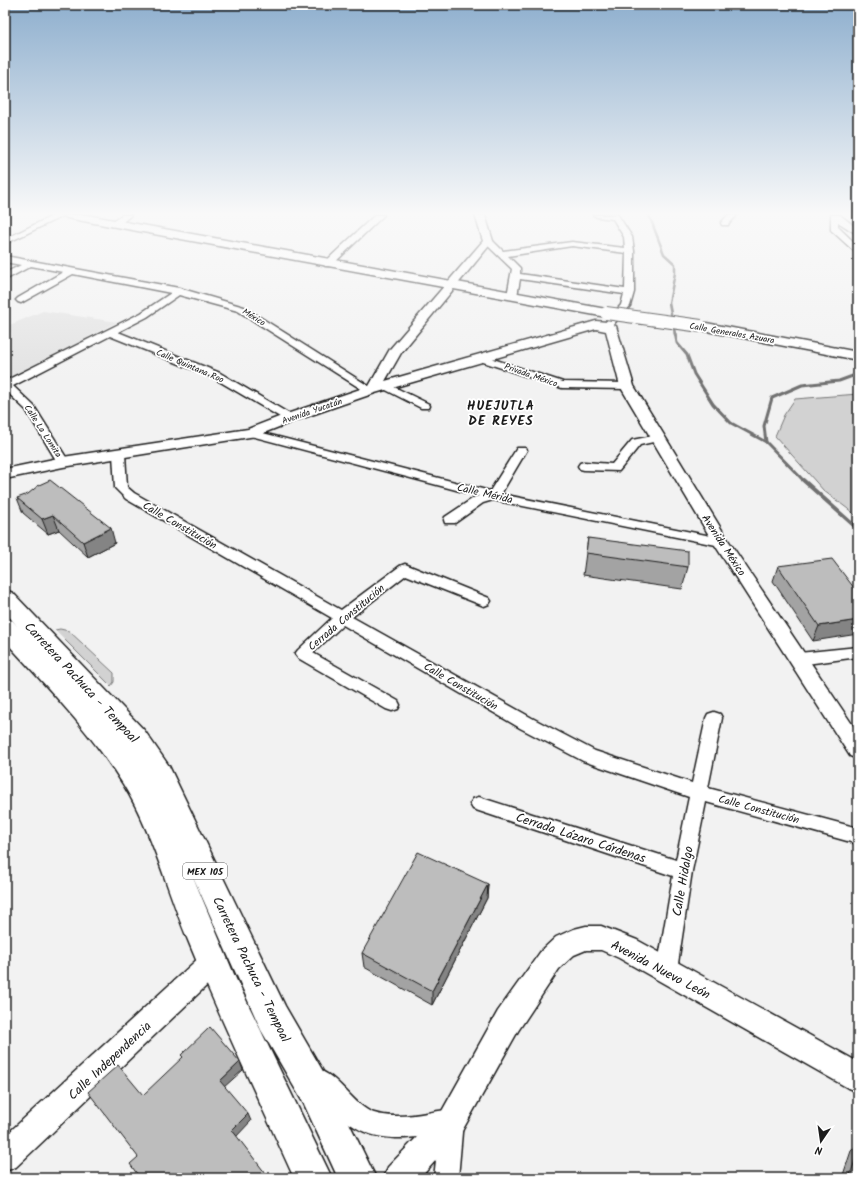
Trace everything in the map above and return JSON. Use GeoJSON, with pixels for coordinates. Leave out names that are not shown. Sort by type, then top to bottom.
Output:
{"type":"FeatureCollection","features":[{"type":"Feature","properties":{"kind":"main road","name":"Calle Generales Azuara"},"geometry":{"type":"LineString","coordinates":[[362,270],[582,308],[605,323],[701,326],[858,356]]}},
{"type":"Feature","properties":{"kind":"main road","name":"Carretera Pachuca - Tempoal"},"geometry":{"type":"LineString","coordinates":[[5,598],[135,737],[160,774],[273,1018],[316,1092],[357,1178]]}},
{"type":"Feature","properties":{"kind":"main road","name":"Carretera Pachuca - Tempoal"},"geometry":{"type":"LineString","coordinates":[[5,627],[84,710],[118,754],[138,787],[170,854],[212,963],[313,1178]]}},
{"type":"Feature","properties":{"kind":"street"},"geometry":{"type":"LineString","coordinates":[[5,277],[18,270]]}},
{"type":"Feature","properties":{"kind":"street","name":"México"},"geometry":{"type":"LineString","coordinates":[[61,270],[179,291],[240,309],[377,388],[425,406]]}},
{"type":"Feature","properties":{"kind":"street"},"geometry":{"type":"LineString","coordinates":[[377,388],[395,352],[463,270]]}},
{"type":"Feature","properties":{"kind":"street"},"geometry":{"type":"LineString","coordinates":[[512,296],[516,270]]}},
{"type":"Feature","properties":{"kind":"street"},"geometry":{"type":"LineString","coordinates":[[605,323],[625,306],[629,292],[630,270]]}},
{"type":"Feature","properties":{"kind":"street"},"geometry":{"type":"LineString","coordinates":[[21,300],[70,272]]}},
{"type":"Feature","properties":{"kind":"street"},"geometry":{"type":"LineString","coordinates":[[516,276],[629,292]]}},
{"type":"Feature","properties":{"kind":"street"},"geometry":{"type":"LineString","coordinates":[[6,384],[144,315],[179,291]]}},
{"type":"Feature","properties":{"kind":"street","name":"Avenida Yucatán"},"geometry":{"type":"LineString","coordinates":[[5,474],[63,462],[251,433],[289,418],[377,388],[484,359],[605,323]]}},
{"type":"Feature","properties":{"kind":"street","name":"Avenida México"},"geometry":{"type":"LineString","coordinates":[[605,323],[627,386],[721,542],[799,658],[858,750]]}},
{"type":"Feature","properties":{"kind":"street","name":"Calle Quintana Roo"},"geometry":{"type":"LineString","coordinates":[[109,332],[216,375],[289,418]]}},
{"type":"Feature","properties":{"kind":"street","name":"Privada México"},"geometry":{"type":"LineString","coordinates":[[484,359],[562,385],[627,386]]}},
{"type":"Feature","properties":{"kind":"street","name":"Calle La Lomita"},"geometry":{"type":"LineString","coordinates":[[6,384],[30,408],[63,462]]}},
{"type":"Feature","properties":{"kind":"street","name":"Calle Mérida"},"geometry":{"type":"LineString","coordinates":[[251,433],[493,496],[721,542]]}},
{"type":"Feature","properties":{"kind":"street"},"geometry":{"type":"LineString","coordinates":[[584,466],[615,468],[636,442],[658,438]]}},
{"type":"Feature","properties":{"kind":"street"},"geometry":{"type":"LineString","coordinates":[[450,520],[479,500],[493,496],[521,450]]}},
{"type":"Feature","properties":{"kind":"street","name":"Calle Constitución"},"geometry":{"type":"LineString","coordinates":[[119,454],[122,488],[130,496],[519,719],[589,756],[699,793],[858,836]]}},
{"type":"Feature","properties":{"kind":"street","name":"Cerrada Constitución"},"geometry":{"type":"LineString","coordinates":[[392,705],[303,654],[342,617],[405,569],[484,601]]}},
{"type":"Feature","properties":{"kind":"street"},"geometry":{"type":"LineString","coordinates":[[799,658],[858,652]]}},
{"type":"Feature","properties":{"kind":"street","name":"Calle Hidalgo"},"geometry":{"type":"LineString","coordinates":[[667,970],[683,871],[714,718]]}},
{"type":"Feature","properties":{"kind":"street","name":"Cerrada Lázaro Cárdenas"},"geometry":{"type":"LineString","coordinates":[[478,804],[683,871]]}},
{"type":"Feature","properties":{"kind":"street","name":"Avenida Nuevo León"},"geometry":{"type":"LineString","coordinates":[[398,1178],[452,1121],[508,1021],[550,960],[565,946],[574,941],[586,938],[601,938],[628,949],[858,1078]]}},
{"type":"Feature","properties":{"kind":"street","name":"Calle Independencia"},"geometry":{"type":"LineString","coordinates":[[5,1156],[212,963]]}},
{"type":"Feature","properties":{"kind":"street"},"geometry":{"type":"LineString","coordinates":[[300,1063],[363,1119],[371,1123],[393,1128],[452,1121],[446,1178]]}},
{"type":"Feature","properties":{"kind":"shaded area"},"geometry":{"type":"Polygon","coordinates":[[[43,311],[117,322],[88,337],[90,338],[8,378],[5,378],[5,337],[11,334],[5,329],[5,327],[43,311]]]}},
{"type":"Feature","properties":{"kind":"shaded area"},"geometry":{"type":"Polygon","coordinates":[[[858,394],[858,518],[824,491],[775,436],[784,415],[795,399],[858,394]]]}},
{"type":"Feature","properties":{"kind":"shaded area"},"geometry":{"type":"Polygon","coordinates":[[[60,629],[69,631],[114,673],[114,682],[111,686],[55,630],[60,629]]]}},
{"type":"Feature","properties":{"kind":"building"},"geometry":{"type":"Polygon","coordinates":[[[50,480],[111,528],[83,542],[53,515],[42,519],[17,498],[28,494],[39,485],[50,480]]]}},
{"type":"Feature","properties":{"kind":"building"},"geometry":{"type":"Polygon","coordinates":[[[588,538],[688,551],[688,567],[586,553],[588,538]]]}},
{"type":"Feature","properties":{"kind":"building"},"geometry":{"type":"Polygon","coordinates":[[[832,559],[858,593],[858,620],[819,626],[778,566],[832,559]]]}},
{"type":"Feature","properties":{"kind":"building"},"geometry":{"type":"Polygon","coordinates":[[[418,852],[488,884],[432,991],[362,953],[418,852]]]}},
{"type":"Feature","properties":{"kind":"building"},"geometry":{"type":"Polygon","coordinates":[[[210,1027],[240,1062],[220,1081],[248,1114],[232,1130],[269,1178],[140,1178],[130,1164],[138,1157],[88,1092],[118,1065],[143,1095],[183,1057],[181,1055],[210,1027]]]}},
{"type":"Feature","properties":{"kind":"building"},"geometry":{"type":"Polygon","coordinates":[[[858,1152],[858,1178],[849,1178],[858,1152]]]}},
{"type":"Feature","properties":{"kind":"waterway"},"geometry":{"type":"LineString","coordinates":[[675,270],[669,303],[675,334]]}},
{"type":"Feature","properties":{"kind":"waterway"},"geometry":{"type":"LineString","coordinates":[[675,333],[677,343],[687,355],[694,374],[713,404],[731,423],[766,442]]}},
{"type":"Feature","properties":{"kind":"waterway"},"geometry":{"type":"LineString","coordinates":[[766,442],[764,426],[772,398],[802,385],[839,381],[858,374]]}},
{"type":"Feature","properties":{"kind":"waterway"},"geometry":{"type":"LineString","coordinates":[[766,442],[803,480]]}},
{"type":"Feature","properties":{"kind":"waterway"},"geometry":{"type":"LineString","coordinates":[[803,480],[858,529]]}},
{"type":"Feature","properties":{"kind":"district","name":"HUEJUTLA DE REYES"},"geometry":{"type":"Point","coordinates":[501,412]}}]}
